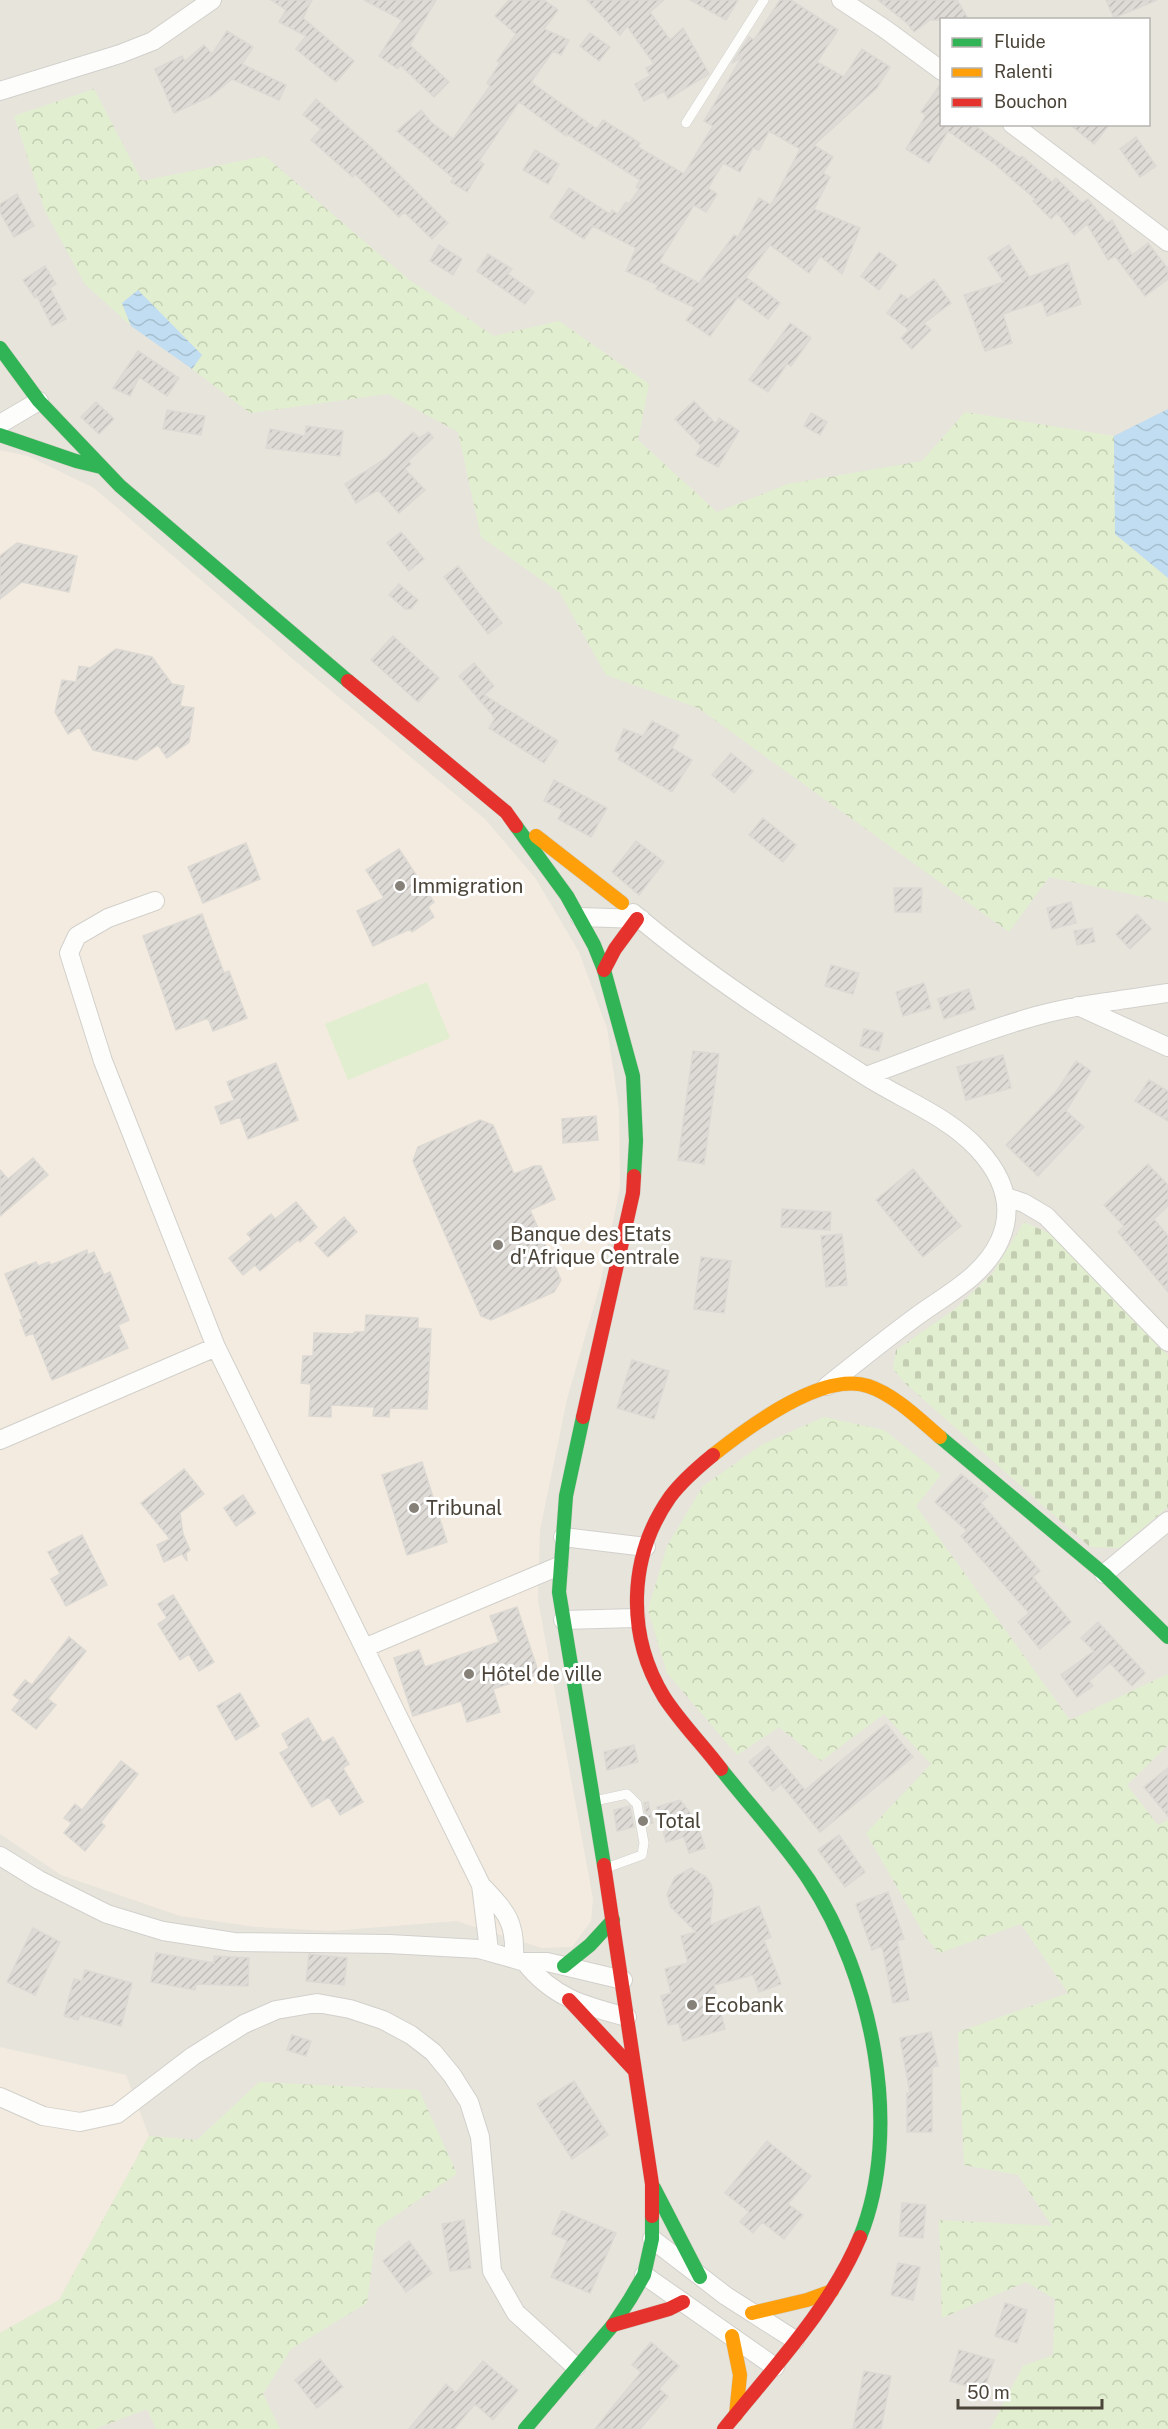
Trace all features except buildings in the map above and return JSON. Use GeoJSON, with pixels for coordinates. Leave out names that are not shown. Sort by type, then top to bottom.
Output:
{"type":"FeatureCollection","features":[{"type":"Feature","properties":{"kind":"main road"},"geometry":{"type":"LineString","coordinates":[[2,358],[39,401],[120,486],[348,681],[506,812],[622,903]]}},
{"type":"Feature","properties":{"kind":"main road"},"geometry":{"type":"LineString","coordinates":[[0,435],[101,467]]}},
{"type":"Feature","properties":{"kind":"main road"},"geometry":{"type":"LineString","coordinates":[[506,812],[580,917],[604,970],[633,1076],[636,1141],[633,1193],[566,1496],[559,1592],[623,1980],[651,2184],[652,2239],[644,2275],[613,2325],[525,2429]]}},
{"type":"Feature","properties":{"kind":"main road"},"geometry":{"type":"LineString","coordinates":[[604,970],[615,950],[639,919]]}},
{"type":"Feature","properties":{"kind":"main road"},"geometry":{"type":"LineString","coordinates":[[724,2429],[775,2367],[832,2291],[849,2263],[871,2209],[879,2158],[881,2113],[872,2044],[861,1989],[853,1965],[833,1922],[808,1879],[665,1698],[648,1666],[636,1618],[638,1588],[646,1547],[654,1525],[672,1496],[699,1467],[753,1427],[790,1404],[822,1390],[842,1385],[860,1384],[893,1400],[914,1415],[1104,1574],[1168,1637]]}},
{"type":"Feature","properties":{"kind":"main road"},"geometry":{"type":"LineString","coordinates":[[564,1965],[590,1945],[613,1920]]}},
{"type":"Feature","properties":{"kind":"main road"},"geometry":{"type":"LineString","coordinates":[[569,2000],[635,2071]]}},
{"type":"Feature","properties":{"kind":"main road"},"geometry":{"type":"LineString","coordinates":[[651,2184],[700,2277]]}},
{"type":"Feature","properties":{"kind":"main road"},"geometry":{"type":"LineString","coordinates":[[752,2313],[807,2300],[832,2291]]}},
{"type":"Feature","properties":{"kind":"main road"},"geometry":{"type":"LineString","coordinates":[[613,2325],[669,2309],[683,2302]]}},
{"type":"Feature","properties":{"kind":"main road"},"geometry":{"type":"LineString","coordinates":[[732,2336],[739,2359],[741,2380],[736,2415]]}},
{"type":"Feature","properties":{"kind":"street"},"geometry":{"type":"LineString","coordinates":[[0,91],[120,54],[153,41],[212,0]]}},
{"type":"Feature","properties":{"kind":"street"},"geometry":{"type":"LineString","coordinates":[[841,0],[940,70]]}},
{"type":"Feature","properties":{"kind":"street"},"geometry":{"type":"LineString","coordinates":[[1015,126],[1168,242]]}},
{"type":"Feature","properties":{"kind":"street"},"geometry":{"type":"LineString","coordinates":[[0,424],[39,401]]}},
{"type":"Feature","properties":{"kind":"street"},"geometry":{"type":"LineString","coordinates":[[567,896],[591,896],[622,903],[639,919],[742,996],[866,1077],[943,1121],[977,1148],[998,1175],[1006,1197],[1007,1221],[999,1242],[988,1260],[962,1285],[918,1315],[822,1390]]}},
{"type":"Feature","properties":{"kind":"street"},"geometry":{"type":"LineString","coordinates":[[155,901],[108,918],[77,936],[69,953],[103,1061],[216,1347],[481,1885],[507,1913],[513,1925],[520,1960],[541,1980],[569,2000],[627,2017]]}},
{"type":"Feature","properties":{"kind":"street"},"geometry":{"type":"LineString","coordinates":[[580,917],[639,919]]}},
{"type":"Feature","properties":{"kind":"street"},"geometry":{"type":"LineString","coordinates":[[866,1077],[987,1030],[1078,1006],[1168,993]]}},
{"type":"Feature","properties":{"kind":"street"},"geometry":{"type":"LineString","coordinates":[[1078,1006],[1168,1047]]}},
{"type":"Feature","properties":{"kind":"street"},"geometry":{"type":"LineString","coordinates":[[1006,1197],[1024,1203],[1046,1216],[1168,1342]]}},
{"type":"Feature","properties":{"kind":"street"},"geometry":{"type":"LineString","coordinates":[[0,1440],[216,1347]]}},
{"type":"Feature","properties":{"kind":"street"},"geometry":{"type":"LineString","coordinates":[[1104,1574],[1168,1521]]}},
{"type":"Feature","properties":{"kind":"street"},"geometry":{"type":"LineString","coordinates":[[563,1537],[646,1547]]}},
{"type":"Feature","properties":{"kind":"street"},"geometry":{"type":"LineString","coordinates":[[364,1648],[560,1566]]}},
{"type":"Feature","properties":{"kind":"street"},"geometry":{"type":"LineString","coordinates":[[564,1620],[636,1618]]}},
{"type":"Feature","properties":{"kind":"street"},"geometry":{"type":"LineString","coordinates":[[0,1856],[39,1880],[107,1914],[163,1931],[234,1942],[389,1944],[489,1950],[520,1960],[564,1965],[623,1980]]}},
{"type":"Feature","properties":{"kind":"street"},"geometry":{"type":"LineString","coordinates":[[481,1885],[489,1950]]}},
{"type":"Feature","properties":{"kind":"street"},"geometry":{"type":"LineString","coordinates":[[0,2097],[43,2116],[80,2122],[117,2114],[193,2056],[244,2024],[276,2010],[317,2003],[350,2009],[383,2020],[411,2035],[433,2052],[452,2075],[469,2102],[480,2138],[492,2271],[516,2313],[576,2367]]}},
{"type":"Feature","properties":{"kind":"street"},"geometry":{"type":"LineString","coordinates":[[652,2239],[700,2277],[795,2340]]}},
{"type":"Feature","properties":{"kind":"street"},"geometry":{"type":"LineString","coordinates":[[644,2275],[775,2367]]}},
{"type":"Feature","properties":{"kind":"lane"},"geometry":{"type":"LineString","coordinates":[[686,123],[764,0]]}},
{"type":"Feature","properties":{"kind":"lane"},"geometry":{"type":"LineString","coordinates":[[592,1802],[627,1794],[637,1804],[644,1842],[642,1855],[604,1868]]}},
{"type":"Feature","properties":{"kind":"shaded area"},"geometry":{"type":"Polygon","coordinates":[[[0,0],[1168,0],[1168,2429],[0,2429],[0,0]]]}},
{"type":"Feature","properties":{"kind":"shaded area"},"geometry":{"type":"Polygon","coordinates":[[[0,450],[28,456],[94,488],[294,660],[485,819],[536,879],[579,952],[607,1028],[619,1109],[620,1187],[600,1285],[567,1399],[540,1530],[538,1600],[593,1899],[591,1921],[572,1947],[542,1948],[456,1921],[331,1931],[256,1927],[180,1916],[61,1875],[0,1834],[0,450]]]}},
{"type":"Feature","properties":{"kind":"shaded area"},"geometry":{"type":"Polygon","coordinates":[[[0,2047],[126,2075],[149,2136],[59,2300],[0,2333],[0,2047]]]}},
{"type":"Feature","properties":{"kind":"green space"},"geometry":{"type":"Polygon","coordinates":[[[94,89],[142,181],[265,156],[408,279],[494,336],[559,321],[649,384],[638,440],[717,512],[788,484],[922,461],[965,412],[1114,436],[1115,534],[1168,578],[1168,902],[1049,877],[1009,932],[698,708],[606,675],[560,593],[481,537],[458,432],[388,394],[250,413],[192,369],[202,355],[138,290],[122,303],[131,326],[85,284],[45,211],[14,116],[94,89]]]}},
{"type":"Feature","properties":{"kind":"green space"},"geometry":{"type":"Polygon","coordinates":[[[427,982],[450,1038],[348,1080],[325,1024],[427,982]]]}},
{"type":"Feature","properties":{"kind":"green space"},"geometry":{"type":"Polygon","coordinates":[[[1024,1222],[1051,1234],[1168,1355],[1168,1507],[1119,1548],[1090,1547],[906,1384],[893,1369],[896,1350],[955,1309],[993,1273],[1024,1222]]]}},
{"type":"Feature","properties":{"kind":"green space"},"geometry":{"type":"Polygon","coordinates":[[[824,1417],[884,1430],[941,1475],[916,1506],[1070,1720],[1168,1674],[1168,1745],[1127,1785],[1158,1825],[1168,1820],[1168,2429],[990,2429],[1023,2366],[1053,2355],[1055,2299],[1026,2282],[942,2318],[939,2220],[1052,2226],[1018,2175],[964,2165],[958,2032],[1068,1993],[1021,1924],[939,1953],[926,1938],[866,1833],[931,1764],[884,1714],[821,1761],[779,1727],[737,1755],[667,1673],[648,1610],[667,1546],[703,1486],[763,1444],[824,1417]]]}},
{"type":"Feature","properties":{"kind":"green space"},"geometry":{"type":"Polygon","coordinates":[[[259,2082],[419,2090],[457,2174],[377,2228],[367,2303],[291,2349],[263,2394],[280,2429],[156,2429],[147,2409],[95,2429],[0,2429],[0,2333],[59,2300],[149,2136],[197,2140],[259,2082]]]}},
{"type":"Feature","properties":{"kind":"water"},"geometry":{"type":"Polygon","coordinates":[[[138,290],[202,355],[192,369],[131,326],[122,303],[138,290]]]}},
{"type":"Feature","properties":{"kind":"water"},"geometry":{"type":"Polygon","coordinates":[[[1168,409],[1168,578],[1115,534],[1114,436],[1168,409]]]}},
{"type":"Feature","properties":{"kind":"traffic: fast"},"geometry":{"type":"LineString","coordinates":[[0,348],[39,401],[120,486],[348,681]]}},
{"type":"Feature","properties":{"kind":"traffic: fast"},"geometry":{"type":"LineString","coordinates":[[0,435],[76,461],[101,467]]}},
{"type":"Feature","properties":{"kind":"traffic: fast"},"geometry":{"type":"LineString","coordinates":[[516,826],[567,896],[594,945],[604,970],[633,1076],[636,1141],[634,1176]]}},
{"type":"Feature","properties":{"kind":"traffic: fast"},"geometry":{"type":"LineString","coordinates":[[583,1417],[566,1496],[559,1592],[604,1865]]}},
{"type":"Feature","properties":{"kind":"traffic: fast"},"geometry":{"type":"LineString","coordinates":[[940,1437],[1104,1574],[1168,1637]]}},
{"type":"Feature","properties":{"kind":"traffic: fast"},"geometry":{"type":"LineString","coordinates":[[721,1769],[809,1880],[831,1918],[850,1961],[864,2006],[875,2054],[880,2101],[879,2149],[873,2194],[860,2237]]}},
{"type":"Feature","properties":{"kind":"traffic: fast"},"geometry":{"type":"LineString","coordinates":[[564,1966],[590,1945],[613,1920]]}},
{"type":"Feature","properties":{"kind":"traffic: fast"},"geometry":{"type":"LineString","coordinates":[[654,2188],[700,2277]]}},
{"type":"Feature","properties":{"kind":"traffic: fast"},"geometry":{"type":"LineString","coordinates":[[525,2429],[613,2325],[630,2299],[644,2275],[652,2239],[652,2216]]}},
{"type":"Feature","properties":{"kind":"traffic: slow"},"geometry":{"type":"LineString","coordinates":[[536,836],[622,903]]}},
{"type":"Feature","properties":{"kind":"traffic: slow"},"geometry":{"type":"LineString","coordinates":[[713,1455],[765,1417],[786,1405],[829,1387],[850,1384],[868,1386],[888,1395],[940,1437]]}},
{"type":"Feature","properties":{"kind":"traffic: slow"},"geometry":{"type":"LineString","coordinates":[[752,2313],[807,2300],[832,2291]]}},
{"type":"Feature","properties":{"kind":"traffic: slow"},"geometry":{"type":"LineString","coordinates":[[732,2336],[740,2375],[736,2415]]}},
{"type":"Feature","properties":{"kind":"traffic: jam"},"geometry":{"type":"LineString","coordinates":[[348,681],[506,812],[516,826]]}},
{"type":"Feature","properties":{"kind":"traffic: jam"},"geometry":{"type":"LineString","coordinates":[[604,970],[615,949],[637,919]]}},
{"type":"Feature","properties":{"kind":"traffic: jam"},"geometry":{"type":"LineString","coordinates":[[583,1417],[633,1193],[634,1176]]}},
{"type":"Feature","properties":{"kind":"traffic: jam"},"geometry":{"type":"LineString","coordinates":[[713,1455],[670,1497],[656,1520],[646,1545],[637,1596],[638,1622],[643,1648],[652,1673],[670,1706],[721,1769]]}},
{"type":"Feature","properties":{"kind":"traffic: jam"},"geometry":{"type":"LineString","coordinates":[[604,1865],[652,2184],[652,2216]]}},
{"type":"Feature","properties":{"kind":"traffic: jam"},"geometry":{"type":"LineString","coordinates":[[569,2000],[635,2071]]}},
{"type":"Feature","properties":{"kind":"traffic: jam"},"geometry":{"type":"LineString","coordinates":[[724,2429],[799,2338],[833,2289],[860,2237]]}},
{"type":"Feature","properties":{"kind":"traffic: jam"},"geometry":{"type":"LineString","coordinates":[[613,2325],[669,2309],[683,2302]]}},
{"type":"Feature","properties":{"kind":"place","name":"Immigration"},"geometry":{"type":"Point","coordinates":[400,886]}},
{"type":"Feature","properties":{"kind":"place","name":"Banque des Etats d'Afrique Centrale"},"geometry":{"type":"Point","coordinates":[498,1245]}},
{"type":"Feature","properties":{"kind":"place","name":"Tribunal"},"geometry":{"type":"Point","coordinates":[414,1508]}},
{"type":"Feature","properties":{"kind":"place","name":"Hôtel de ville"},"geometry":{"type":"Point","coordinates":[469,1674]}},
{"type":"Feature","properties":{"kind":"place","name":"Total"},"geometry":{"type":"Point","coordinates":[643,1821]}},
{"type":"Feature","properties":{"kind":"place","name":"Ecobank"},"geometry":{"type":"Point","coordinates":[692,2005]}}]}
